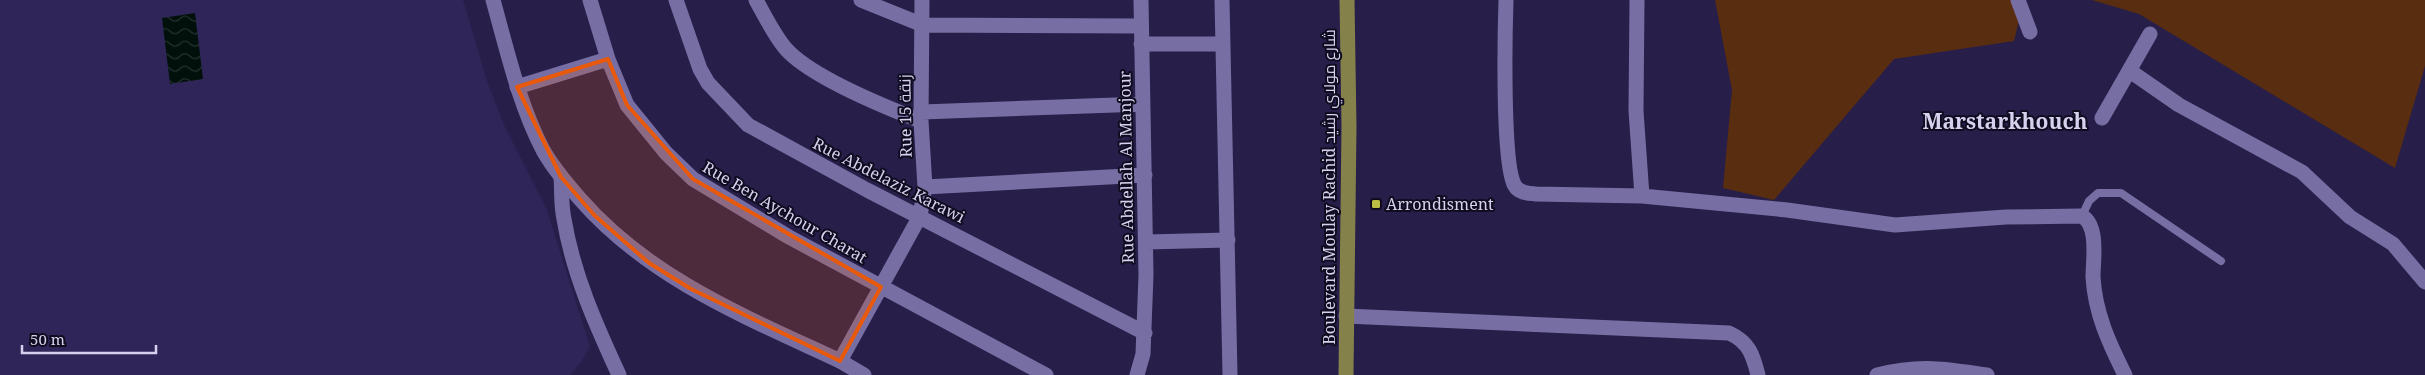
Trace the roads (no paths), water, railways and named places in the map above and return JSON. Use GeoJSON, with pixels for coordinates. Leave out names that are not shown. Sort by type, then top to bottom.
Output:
{"type":"FeatureCollection","features":[{"type":"Feature","properties":{"kind":"main road","name":"Boulevard Moulay Rachid شارع مولاي رشيد"},"geometry":{"type":"LineString","coordinates":[[1346,0],[1349,127],[1346,375]]}},
{"type":"Feature","properties":{"kind":"street"},"geometry":{"type":"LineString","coordinates":[[493,0],[517,87],[543,150],[561,177],[600,221],[650,263],[691,289],[840,361],[864,375]]}},
{"type":"Feature","properties":{"kind":"street","name":"Rue Ben Aychour Charat"},"geometry":{"type":"LineString","coordinates":[[590,0],[608,59],[627,105],[661,148],[693,180],[881,287],[1046,375]]}},
{"type":"Feature","properties":{"kind":"street","name":"Rue Abdelaziz Karawi"},"geometry":{"type":"LineString","coordinates":[[676,0],[700,69],[708,83],[748,125],[866,190],[1145,333]]}},
{"type":"Feature","properties":{"kind":"street"},"geometry":{"type":"LineString","coordinates":[[756,0],[778,37],[797,58],[811,68],[870,99],[921,116],[1143,104]]}},
{"type":"Feature","properties":{"kind":"street"},"geometry":{"type":"LineString","coordinates":[[861,0],[922,26],[1141,26]]}},
{"type":"Feature","properties":{"kind":"street","name":"Rue 15 زنقة"},"geometry":{"type":"LineString","coordinates":[[840,361],[920,216],[925,187],[921,116],[922,0]]}},
{"type":"Feature","properties":{"kind":"street","name":"Rue Abdellah Al Manjour"},"geometry":{"type":"LineString","coordinates":[[1140,0],[1146,242],[1145,333],[1142,374]]}},
{"type":"Feature","properties":{"kind":"street"},"geometry":{"type":"LineString","coordinates":[[1222,0],[1230,375]]}},
{"type":"Feature","properties":{"kind":"street"},"geometry":{"type":"LineString","coordinates":[[1506,0],[1505,40],[1508,144],[1511,176],[1515,186],[1522,192],[1536,194],[1642,196],[1787,210],[1895,225],[2006,216],[2082,216],[2086,218],[2091,231],[2097,307],[2106,335],[2125,375]]}},
{"type":"Feature","properties":{"kind":"street"},"geometry":{"type":"LineString","coordinates":[[1637,0],[1635,39],[1636,111],[1642,196]]}},
{"type":"Feature","properties":{"kind":"street"},"geometry":{"type":"LineString","coordinates":[[2018,0],[2030,32]]}},
{"type":"Feature","properties":{"kind":"street"},"geometry":{"type":"LineString","coordinates":[[2102,118],[2150,34]]}},
{"type":"Feature","properties":{"kind":"street"},"geometry":{"type":"LineString","coordinates":[[1141,44],[1223,44]]}},
{"type":"Feature","properties":{"kind":"street"},"geometry":{"type":"LineString","coordinates":[[517,87],[608,59]]}},
{"type":"Feature","properties":{"kind":"street"},"geometry":{"type":"LineString","coordinates":[[2130,71],[2178,105],[2302,172],[2350,217],[2393,244],[2425,282]]}},
{"type":"Feature","properties":{"kind":"street"},"geometry":{"type":"LineString","coordinates":[[925,187],[1144,175]]}},
{"type":"Feature","properties":{"kind":"street"},"geometry":{"type":"LineString","coordinates":[[561,177],[563,218],[572,255],[594,317],[619,375]]}},
{"type":"Feature","properties":{"kind":"street"},"geometry":{"type":"LineString","coordinates":[[1146,242],[1228,240]]}},
{"type":"Feature","properties":{"kind":"street"},"geometry":{"type":"LineString","coordinates":[[1346,316],[1730,333],[1742,338],[1758,375]]}},
{"type":"Feature","properties":{"kind":"street"},"geometry":{"type":"LineString","coordinates":[[1877,375],[1914,367],[1929,367],[1987,375]]}},
{"type":"Feature","properties":{"kind":"lane"},"geometry":{"type":"LineString","coordinates":[[2082,216],[2089,201],[2098,193],[2121,193],[2221,261]]}},
{"type":"Feature","properties":{"kind":"water"},"geometry":{"type":"Polygon","coordinates":[[[195,13],[203,79],[170,84],[162,18],[195,13]]]}},
{"type":"Feature","properties":{"kind":"place","name":"Arrondisment"},"geometry":{"type":"Point","coordinates":[1376,204]}},
{"type":"Feature","properties":{"kind":"district","name":"Marstarkhouch"},"geometry":{"type":"Point","coordinates":[2005,121]}}]}
